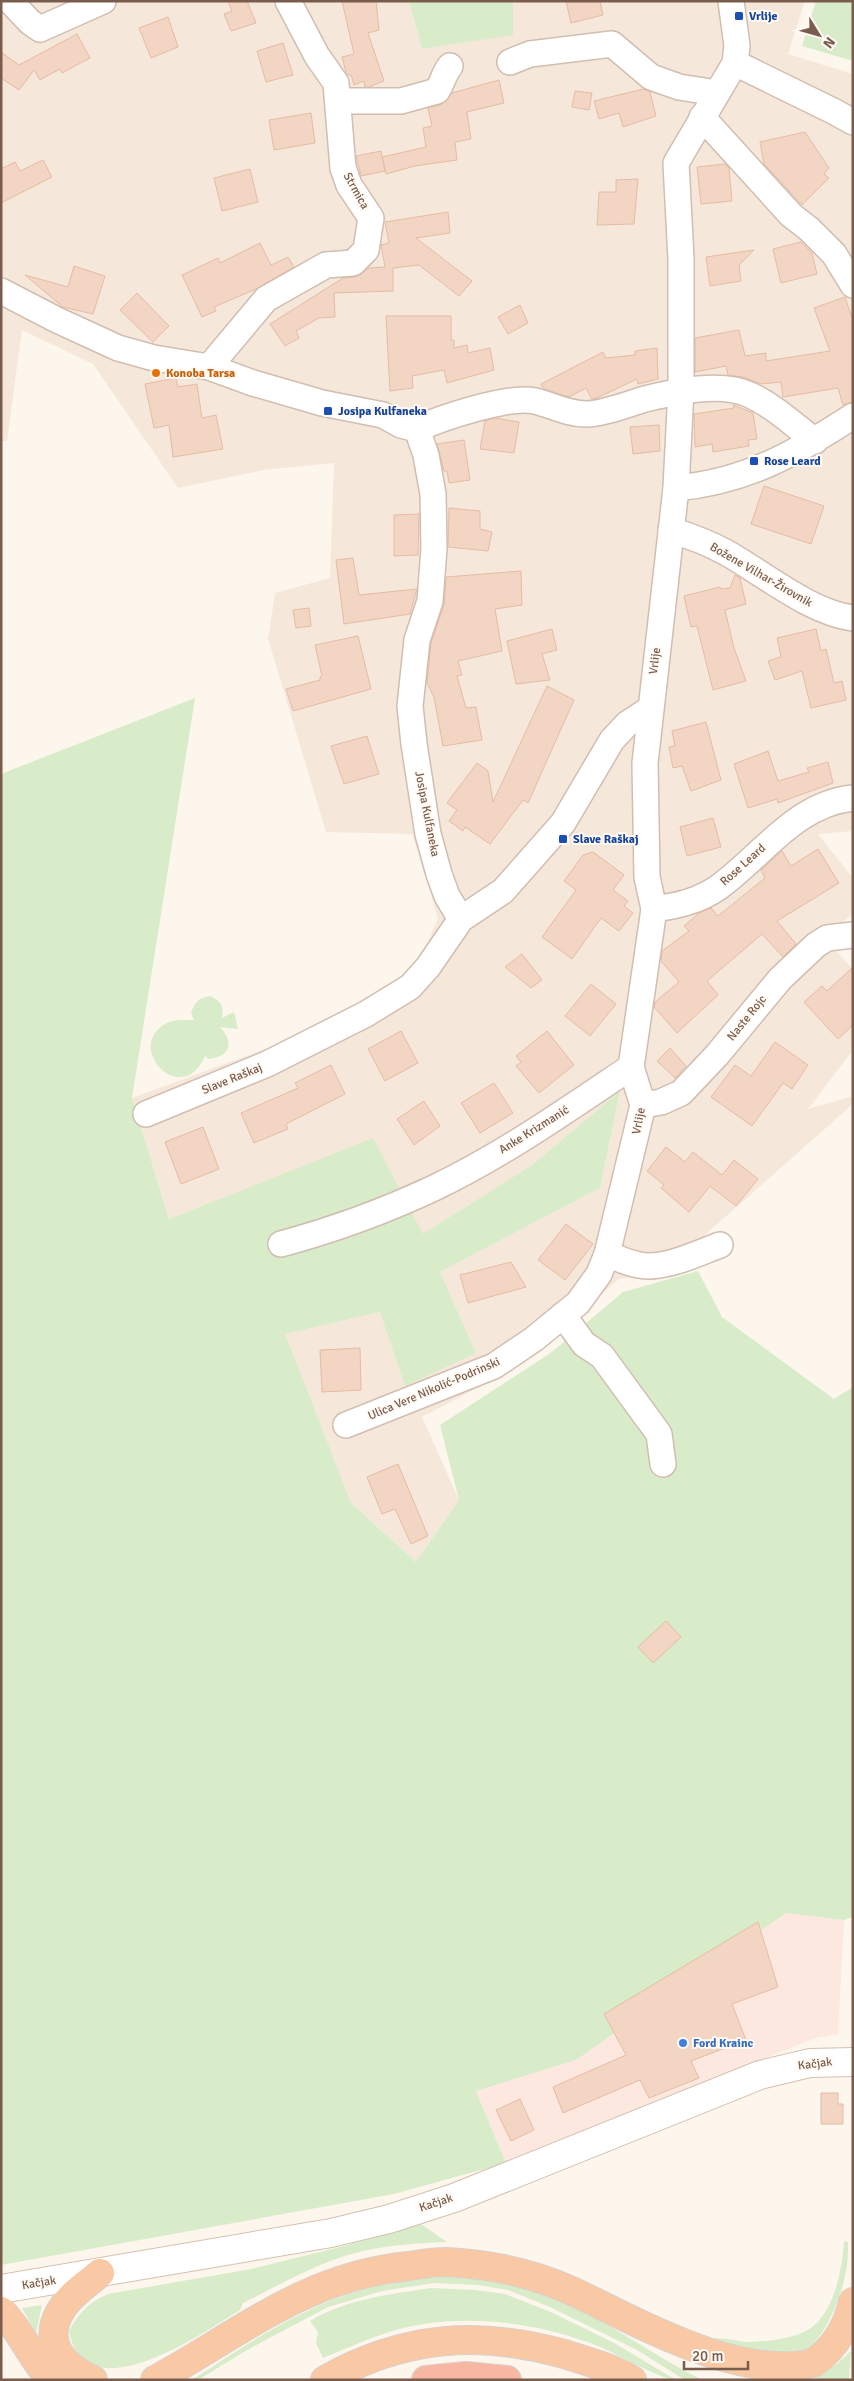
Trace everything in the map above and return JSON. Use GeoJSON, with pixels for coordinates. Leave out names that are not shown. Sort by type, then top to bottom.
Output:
{"type":"FeatureCollection","features":[{"type":"Feature","properties":{"kind":"highway"},"geometry":{"type":"LineString","coordinates":[[155,2380],[260,2315],[326,2285],[390,2268],[443,2262],[516,2272],[571,2290],[672,2348],[712,2368],[761,2379],[782,2378],[818,2360],[838,2338],[846,2324],[853,2302]]}},
{"type":"Feature","properties":{"kind":"highway"},"geometry":{"type":"LineString","coordinates":[[93,2380],[76,2372],[57,2352],[54,2342],[55,2327],[60,2311],[75,2294],[100,2273]]}},
{"type":"Feature","properties":{"kind":"highway"},"geometry":{"type":"LineString","coordinates":[[1,2311],[14,2323],[45,2373],[52,2380]]}},
{"type":"Feature","properties":{"kind":"highway"},"geometry":{"type":"LineString","coordinates":[[325,2380],[351,2365],[398,2348],[453,2339],[492,2340],[538,2347],[582,2359],[632,2380]]}},
{"type":"Feature","properties":{"kind":"highway"},"geometry":{"type":"LineString","coordinates":[[426,2380],[466,2376],[507,2380]]}},
{"type":"Feature","properties":{"kind":"main road","name":"Kačjak"},"geometry":{"type":"LineString","coordinates":[[1,2289],[331,2233],[389,2219],[454,2198],[760,2075],[810,2063],[846,2062]]}},
{"type":"Feature","properties":{"kind":"street"},"geometry":{"type":"LineString","coordinates":[[1,7],[9,1],[30,22],[40,29],[103,1]]}},
{"type":"Feature","properties":{"kind":"street","name":"Strmica"},"geometry":{"type":"LineString","coordinates":[[209,367],[266,299],[326,265],[353,263],[366,250],[371,218],[350,184],[343,168],[336,82],[316,56],[288,1]]}},
{"type":"Feature","properties":{"kind":"street"},"geometry":{"type":"LineString","coordinates":[[731,1],[737,46],[736,63],[833,110],[853,122]]}},
{"type":"Feature","properties":{"kind":"street"},"geometry":{"type":"LineString","coordinates":[[510,62],[530,54],[612,44],[651,77],[679,87],[717,93]]}},
{"type":"Feature","properties":{"kind":"street","name":"Vrlije"},"geometry":{"type":"LineString","coordinates":[[563,1315],[578,1303],[599,1274],[607,1254],[643,1105],[631,1067],[654,909],[647,867],[645,763],[676,488],[681,390],[681,259],[676,163],[736,63]]}},
{"type":"Feature","properties":{"kind":"street"},"geometry":{"type":"LineString","coordinates":[[338,101],[401,101],[437,91],[441,84],[442,76],[450,66]]}},
{"type":"Feature","properties":{"kind":"street"},"geometry":{"type":"LineString","coordinates":[[702,117],[791,215],[809,228],[834,254],[853,284]]}},
{"type":"Feature","properties":{"kind":"street"},"geometry":{"type":"LineString","coordinates":[[1,291],[57,320],[118,348],[154,358],[209,367],[253,383],[322,403],[383,415],[401,425],[417,429],[463,411],[521,400],[534,401],[564,412],[588,414],[681,390],[723,389],[748,394],[768,405],[815,440]]}},
{"type":"Feature","properties":{"kind":"street"},"geometry":{"type":"LineString","coordinates":[[676,488],[704,486],[768,466],[853,416]]}},
{"type":"Feature","properties":{"kind":"street","name":"Josipa Kulfaneka"},"geometry":{"type":"LineString","coordinates":[[417,429],[426,455],[432,494],[434,548],[430,601],[417,640],[410,706],[428,834],[439,874],[448,896],[461,919]]}},
{"type":"Feature","properties":{"kind":"street","name":"Božene Vilhar-Žirovnik"},"geometry":{"type":"LineString","coordinates":[[670,530],[726,552],[833,615],[853,618]]}},
{"type":"Feature","properties":{"kind":"street","name":"Slave Raškaj"},"geometry":{"type":"LineString","coordinates":[[146,1114],[267,1064],[366,1014],[410,987],[428,967],[461,919],[502,891],[563,823],[612,740],[626,724],[650,709]]}},
{"type":"Feature","properties":{"kind":"street","name":"Rose Leard"},"geometry":{"type":"LineString","coordinates":[[654,909],[682,905],[718,888],[763,847],[804,815],[838,800],[853,798]]}},
{"type":"Feature","properties":{"kind":"street","name":"Naste Rojc"},"geometry":{"type":"LineString","coordinates":[[643,1105],[661,1102],[681,1093],[717,1055],[780,979],[816,945],[827,938],[853,935]]}},
{"type":"Feature","properties":{"kind":"street","name":"Anke Krizmanić"},"geometry":{"type":"LineString","coordinates":[[281,1244],[330,1230],[434,1188],[519,1141],[631,1067]]}},
{"type":"Feature","properties":{"kind":"street"},"geometry":{"type":"LineString","coordinates":[[607,1254],[633,1264],[648,1266],[665,1264],[720,1245]]}},
{"type":"Feature","properties":{"kind":"street"},"geometry":{"type":"LineString","coordinates":[[563,1315],[584,1344],[602,1356],[659,1434],[663,1464]]}},
{"type":"Feature","properties":{"kind":"street","name":"Ulica Vere Nikolić-Podrinski"},"geometry":{"type":"LineString","coordinates":[[346,1425],[494,1366],[534,1339],[563,1315]]}},
{"type":"Feature","properties":{"kind":"shaded area"},"geometry":{"type":"Polygon","coordinates":[[[1,1],[409,1],[422,49],[512,1],[805,1],[788,54],[853,74],[853,831],[818,834],[853,878],[853,914],[823,937],[853,969],[853,1050],[808,1109],[853,1096],[853,1104],[706,1234],[678,1269],[619,1279],[515,1368],[422,1417],[459,1500],[416,1562],[351,1503],[279,1335],[380,1312],[476,1353],[440,1272],[600,1188],[620,1091],[532,1165],[423,1235],[373,1139],[169,1219],[132,1098],[344,1020],[415,972],[438,918],[412,834],[326,832],[268,639],[275,593],[330,578],[334,463],[264,470],[178,488],[93,364],[22,330],[7,441],[1,441],[1,1]]]}},
{"type":"Feature","properties":{"kind":"shaded area"},"geometry":{"type":"Polygon","coordinates":[[[786,1913],[844,1920],[838,2034],[815,2038],[506,2163],[476,2091],[576,2060],[786,1913]]]}},
{"type":"Feature","properties":{"kind":"green space"},"geometry":{"type":"Polygon","coordinates":[[[409,1],[513,1],[513,35],[422,49],[409,1]]]}},
{"type":"Feature","properties":{"kind":"green space"},"geometry":{"type":"Polygon","coordinates":[[[816,1],[853,1],[853,61],[802,46],[816,1]]]}},
{"type":"Feature","properties":{"kind":"green space"},"geometry":{"type":"Polygon","coordinates":[[[195,698],[132,1098],[169,1219],[373,1138],[423,1234],[532,1165],[620,1091],[600,1188],[440,1272],[476,1353],[405,1386],[380,1312],[285,1334],[351,1503],[416,1562],[459,1500],[440,1425],[552,1352],[623,1292],[698,1271],[722,1317],[834,1399],[853,1387],[853,1917],[844,1920],[786,1913],[576,2060],[476,2091],[506,2163],[394,2194],[1,2265],[1,774],[195,698]]]}},
{"type":"Feature","properties":{"kind":"green space"},"geometry":{"type":"Polygon","coordinates":[[[210,996],[221,1004],[223,1010],[222,1018],[234,1012],[238,1029],[220,1027],[228,1043],[226,1052],[222,1055],[209,1059],[205,1056],[195,1071],[183,1077],[171,1075],[160,1068],[153,1058],[151,1045],[155,1033],[170,1022],[194,1020],[191,1013],[196,1003],[200,999],[210,996]]]}},
{"type":"Feature","properties":{"kind":"green space"},"geometry":{"type":"Polygon","coordinates":[[[421,2224],[447,2242],[384,2247],[347,2255],[331,2261],[243,2303],[240,2310],[208,2330],[168,2352],[147,2360],[127,2366],[108,2368],[91,2365],[82,2358],[72,2342],[69,2331],[76,2319],[90,2304],[108,2294],[251,2269],[340,2247],[421,2224]]]}},
{"type":"Feature","properties":{"kind":"green space"},"geometry":{"type":"Polygon","coordinates":[[[844,2241],[848,2242],[847,2263],[838,2301],[825,2328],[807,2350],[795,2357],[778,2361],[710,2339],[721,2338],[746,2342],[766,2341],[790,2337],[811,2328],[826,2311],[836,2288],[842,2263],[844,2241]]]}},
{"type":"Feature","properties":{"kind":"green space"},"geometry":{"type":"Polygon","coordinates":[[[464,2276],[493,2279],[493,2282],[551,2297],[596,2318],[703,2380],[685,2380],[637,2350],[550,2307],[508,2290],[478,2285],[434,2283],[382,2291],[328,2307],[247,2350],[198,2380],[192,2380],[295,2317],[338,2298],[361,2290],[399,2281],[464,2276]]]}},
{"type":"Feature","properties":{"kind":"green space"},"geometry":{"type":"Polygon","coordinates":[[[432,2288],[475,2290],[505,2294],[551,2312],[616,2344],[676,2380],[659,2375],[593,2344],[568,2336],[542,2329],[488,2321],[435,2322],[408,2327],[375,2337],[323,2358],[316,2343],[318,2332],[310,2321],[338,2307],[354,2302],[432,2288]]]}},
{"type":"Feature","properties":{"kind":"green space"},"geometry":{"type":"Polygon","coordinates":[[[42,2305],[36,2334],[22,2308],[42,2305]]]}},
{"type":"Feature","properties":{"kind":"green space"},"geometry":{"type":"Polygon","coordinates":[[[851,2351],[849,2380],[812,2380],[838,2363],[851,2351]]]}},
{"type":"Feature","properties":{"kind":"building"},"geometry":{"type":"Polygon","coordinates":[[[228,1],[247,1],[256,23],[231,31],[224,14],[232,11],[228,1]]]}},
{"type":"Feature","properties":{"kind":"building"},"geometry":{"type":"Polygon","coordinates":[[[342,1],[376,1],[379,30],[368,33],[384,81],[369,87],[365,87],[364,81],[354,85],[351,75],[348,75],[346,72],[342,57],[354,54],[342,1]]]}},
{"type":"Feature","properties":{"kind":"building"},"geometry":{"type":"Polygon","coordinates":[[[566,1],[600,1],[603,15],[571,23],[566,1]]]}},
{"type":"Feature","properties":{"kind":"building"},"geometry":{"type":"Polygon","coordinates":[[[168,17],[178,47],[151,58],[139,28],[168,17]]]}},
{"type":"Feature","properties":{"kind":"building"},"geometry":{"type":"Polygon","coordinates":[[[77,34],[90,58],[62,73],[60,69],[40,80],[34,70],[19,90],[1,78],[1,52],[19,65],[77,34]]]}},
{"type":"Feature","properties":{"kind":"building"},"geometry":{"type":"Polygon","coordinates":[[[283,43],[293,75],[266,82],[257,51],[283,43]]]}},
{"type":"Feature","properties":{"kind":"building"},"geometry":{"type":"Polygon","coordinates":[[[499,80],[504,103],[467,112],[471,139],[455,142],[457,160],[415,166],[386,174],[382,157],[426,147],[423,128],[432,126],[428,108],[441,105],[452,93],[499,80]]]}},
{"type":"Feature","properties":{"kind":"building"},"geometry":{"type":"Polygon","coordinates":[[[643,89],[650,92],[656,116],[623,127],[619,113],[599,119],[594,101],[643,89]]]}},
{"type":"Feature","properties":{"kind":"building"},"geometry":{"type":"Polygon","coordinates":[[[575,91],[592,93],[589,110],[572,107],[575,91]]]}},
{"type":"Feature","properties":{"kind":"building"},"geometry":{"type":"Polygon","coordinates":[[[311,113],[315,143],[274,150],[269,120],[311,113]]]}},
{"type":"Feature","properties":{"kind":"building"},"geometry":{"type":"Polygon","coordinates":[[[805,132],[829,168],[824,174],[829,178],[802,205],[764,164],[760,142],[805,132]]]}},
{"type":"Feature","properties":{"kind":"building"},"geometry":{"type":"Polygon","coordinates":[[[381,151],[385,171],[361,176],[356,156],[381,151]]]}},
{"type":"Feature","properties":{"kind":"building"},"geometry":{"type":"Polygon","coordinates":[[[43,160],[52,177],[1,203],[1,169],[15,162],[20,171],[43,160]]]}},
{"type":"Feature","properties":{"kind":"building"},"geometry":{"type":"Polygon","coordinates":[[[725,164],[729,168],[732,201],[701,204],[697,167],[725,164]]]}},
{"type":"Feature","properties":{"kind":"building"},"geometry":{"type":"Polygon","coordinates":[[[250,169],[258,202],[222,211],[214,178],[250,169]]]}},
{"type":"Feature","properties":{"kind":"building"},"geometry":{"type":"Polygon","coordinates":[[[638,179],[634,224],[597,225],[599,192],[616,192],[616,180],[638,179]]]}},
{"type":"Feature","properties":{"kind":"building"},"geometry":{"type":"Polygon","coordinates":[[[448,212],[450,233],[416,238],[472,281],[459,296],[419,265],[393,268],[393,291],[334,293],[335,317],[319,318],[296,331],[299,338],[285,346],[270,324],[343,278],[355,277],[369,268],[385,267],[381,245],[389,243],[385,222],[448,212]]]}},
{"type":"Feature","properties":{"kind":"building"},"geometry":{"type":"Polygon","coordinates":[[[801,242],[812,253],[817,274],[781,283],[773,249],[801,242]]]}},
{"type":"Feature","properties":{"kind":"building"},"geometry":{"type":"Polygon","coordinates":[[[260,243],[271,265],[288,257],[294,267],[256,289],[214,307],[216,311],[202,317],[182,275],[218,258],[220,263],[260,243]]]}},
{"type":"Feature","properties":{"kind":"building"},"geometry":{"type":"Polygon","coordinates":[[[754,250],[739,265],[741,281],[710,286],[706,257],[754,250]]]}},
{"type":"Feature","properties":{"kind":"building"},"geometry":{"type":"Polygon","coordinates":[[[74,266],[105,276],[93,314],[63,307],[25,275],[68,287],[74,266]]]}},
{"type":"Feature","properties":{"kind":"building"},"geometry":{"type":"Polygon","coordinates":[[[137,293],[169,326],[153,342],[120,310],[137,293]]]}},
{"type":"Feature","properties":{"kind":"building"},"geometry":{"type":"Polygon","coordinates":[[[845,297],[853,321],[853,402],[843,405],[838,388],[783,397],[781,382],[761,384],[743,377],[728,375],[726,366],[695,372],[695,338],[739,330],[745,356],[766,353],[766,361],[830,351],[814,308],[845,297]]]}},
{"type":"Feature","properties":{"kind":"building"},"geometry":{"type":"Polygon","coordinates":[[[520,305],[528,323],[508,334],[498,317],[520,305]]]}},
{"type":"Feature","properties":{"kind":"building"},"geometry":{"type":"Polygon","coordinates":[[[386,316],[451,316],[451,340],[454,340],[454,348],[467,345],[468,353],[490,348],[494,370],[447,383],[444,370],[412,376],[413,388],[390,391],[386,316]]]}},
{"type":"Feature","properties":{"kind":"building"},"geometry":{"type":"Polygon","coordinates":[[[657,348],[658,379],[638,384],[637,379],[597,398],[592,399],[586,388],[569,397],[544,389],[541,384],[603,352],[606,358],[635,355],[635,351],[657,348]]]}},
{"type":"Feature","properties":{"kind":"building"},"geometry":{"type":"Polygon","coordinates":[[[176,378],[178,387],[197,384],[202,418],[216,415],[223,449],[173,457],[169,425],[154,428],[145,384],[176,378]]]}},
{"type":"Feature","properties":{"kind":"building"},"geometry":{"type":"Polygon","coordinates":[[[733,405],[753,413],[757,439],[748,440],[749,446],[713,452],[712,444],[695,447],[694,414],[734,408],[733,405]]]}},
{"type":"Feature","properties":{"kind":"building"},"geometry":{"type":"Polygon","coordinates":[[[495,418],[519,422],[514,453],[480,449],[485,421],[495,418]]]}},
{"type":"Feature","properties":{"kind":"building"},"geometry":{"type":"Polygon","coordinates":[[[659,425],[660,451],[633,454],[630,427],[659,425]]]}},
{"type":"Feature","properties":{"kind":"building"},"geometry":{"type":"Polygon","coordinates":[[[464,440],[470,480],[449,483],[447,471],[444,471],[437,444],[464,440]]]}},
{"type":"Feature","properties":{"kind":"building"},"geometry":{"type":"Polygon","coordinates":[[[764,486],[824,506],[811,544],[751,524],[764,486]]]}},
{"type":"Feature","properties":{"kind":"building"},"geometry":{"type":"Polygon","coordinates":[[[449,508],[480,511],[480,529],[492,532],[488,551],[448,547],[449,508]]]}},
{"type":"Feature","properties":{"kind":"building"},"geometry":{"type":"Polygon","coordinates":[[[419,514],[418,555],[394,556],[394,515],[419,514]]]}},
{"type":"Feature","properties":{"kind":"building"},"geometry":{"type":"Polygon","coordinates":[[[353,558],[359,595],[417,589],[410,614],[344,624],[336,560],[353,558]]]}},
{"type":"Feature","properties":{"kind":"building"},"geometry":{"type":"Polygon","coordinates":[[[521,571],[522,605],[495,609],[502,651],[458,661],[462,675],[457,676],[466,708],[476,707],[482,740],[443,746],[434,697],[427,683],[431,643],[444,605],[446,577],[521,571]]]}},
{"type":"Feature","properties":{"kind":"building"},"geometry":{"type":"Polygon","coordinates":[[[735,575],[740,578],[746,604],[725,610],[734,648],[746,681],[713,690],[697,626],[691,627],[684,596],[720,587],[721,589],[730,588],[735,575]]]}},
{"type":"Feature","properties":{"kind":"building"},"geometry":{"type":"Polygon","coordinates":[[[309,608],[311,626],[296,628],[293,610],[309,608]]]}},
{"type":"Feature","properties":{"kind":"building"},"geometry":{"type":"Polygon","coordinates":[[[552,629],[557,650],[542,654],[550,680],[516,684],[507,641],[552,629]]]}},
{"type":"Feature","properties":{"kind":"building"},"geometry":{"type":"Polygon","coordinates":[[[816,629],[821,651],[826,649],[834,683],[842,681],[846,700],[811,708],[802,671],[775,680],[768,661],[781,657],[777,638],[816,629]]]}},
{"type":"Feature","properties":{"kind":"building"},"geometry":{"type":"Polygon","coordinates":[[[358,636],[371,689],[293,711],[286,689],[320,680],[322,676],[315,645],[358,636]]]}},
{"type":"Feature","properties":{"kind":"building"},"geometry":{"type":"Polygon","coordinates":[[[547,686],[574,700],[528,803],[523,800],[490,844],[465,827],[463,831],[449,821],[457,810],[447,803],[477,763],[488,771],[493,802],[547,686]]]}},
{"type":"Feature","properties":{"kind":"building"},"geometry":{"type":"Polygon","coordinates":[[[706,722],[721,780],[691,791],[682,766],[673,768],[669,747],[675,746],[672,731],[706,722]]]}},
{"type":"Feature","properties":{"kind":"building"},"geometry":{"type":"Polygon","coordinates":[[[367,736],[379,774],[344,784],[331,746],[367,736]]]}},
{"type":"Feature","properties":{"kind":"building"},"geometry":{"type":"Polygon","coordinates":[[[768,751],[778,781],[809,772],[807,768],[828,762],[833,783],[778,803],[777,799],[748,808],[734,764],[768,751]]]}},
{"type":"Feature","properties":{"kind":"building"},"geometry":{"type":"Polygon","coordinates":[[[713,818],[721,847],[687,856],[680,827],[713,818]]]}},
{"type":"Feature","properties":{"kind":"building"},"geometry":{"type":"Polygon","coordinates":[[[818,849],[839,883],[777,921],[796,944],[783,957],[762,934],[707,981],[718,995],[677,1033],[654,1007],[655,1002],[679,982],[661,961],[662,951],[689,931],[684,926],[699,913],[711,908],[718,916],[765,878],[761,870],[782,851],[791,866],[818,849]]]}},
{"type":"Feature","properties":{"kind":"building"},"geometry":{"type":"Polygon","coordinates":[[[593,852],[624,875],[613,890],[628,901],[624,906],[633,913],[619,931],[601,918],[572,959],[542,937],[576,890],[564,881],[583,855],[593,852]]]}},
{"type":"Feature","properties":{"kind":"building"},"geometry":{"type":"Polygon","coordinates":[[[522,954],[542,980],[531,988],[505,967],[522,954]]]}},
{"type":"Feature","properties":{"kind":"building"},"geometry":{"type":"Polygon","coordinates":[[[853,967],[853,1025],[838,1039],[804,1002],[822,986],[827,991],[853,967]]]}},
{"type":"Feature","properties":{"kind":"building"},"geometry":{"type":"Polygon","coordinates":[[[591,984],[616,1004],[590,1036],[565,1016],[591,984]]]}},
{"type":"Feature","properties":{"kind":"building"},"geometry":{"type":"Polygon","coordinates":[[[401,1031],[418,1063],[385,1081],[368,1049],[401,1031]]]}},
{"type":"Feature","properties":{"kind":"building"},"geometry":{"type":"Polygon","coordinates":[[[547,1031],[574,1065],[539,1093],[516,1066],[521,1062],[516,1056],[547,1031]]]}},
{"type":"Feature","properties":{"kind":"building"},"geometry":{"type":"Polygon","coordinates":[[[775,1042],[808,1065],[792,1089],[783,1083],[752,1126],[711,1097],[735,1065],[751,1076],[775,1042]]]}},
{"type":"Feature","properties":{"kind":"building"},"geometry":{"type":"Polygon","coordinates":[[[670,1048],[686,1066],[675,1078],[657,1061],[670,1048]]]}},
{"type":"Feature","properties":{"kind":"building"},"geometry":{"type":"Polygon","coordinates":[[[331,1065],[345,1094],[286,1124],[288,1129],[254,1143],[241,1113],[298,1088],[295,1083],[331,1065]]]}},
{"type":"Feature","properties":{"kind":"building"},"geometry":{"type":"Polygon","coordinates":[[[494,1083],[513,1113],[480,1133],[461,1103],[494,1083]]]}},
{"type":"Feature","properties":{"kind":"building"},"geometry":{"type":"Polygon","coordinates":[[[424,1101],[440,1126],[414,1145],[397,1119],[424,1101]]]}},
{"type":"Feature","properties":{"kind":"building"},"geometry":{"type":"Polygon","coordinates":[[[203,1127],[219,1169],[181,1184],[165,1142],[203,1127]]]}},
{"type":"Feature","properties":{"kind":"building"},"geometry":{"type":"Polygon","coordinates":[[[666,1147],[685,1162],[693,1152],[722,1175],[734,1160],[758,1179],[736,1206],[710,1186],[689,1212],[661,1188],[664,1185],[647,1171],[666,1147]]]}},
{"type":"Feature","properties":{"kind":"building"},"geometry":{"type":"Polygon","coordinates":[[[566,1224],[593,1244],[565,1280],[538,1260],[566,1224]]]}},
{"type":"Feature","properties":{"kind":"building"},"geometry":{"type":"Polygon","coordinates":[[[511,1262],[526,1287],[468,1303],[460,1275],[511,1262]]]}},
{"type":"Feature","properties":{"kind":"building"},"geometry":{"type":"Polygon","coordinates":[[[360,1348],[361,1390],[322,1392],[320,1350],[360,1348]]]}},
{"type":"Feature","properties":{"kind":"building"},"geometry":{"type":"Polygon","coordinates":[[[398,1464],[428,1536],[411,1544],[395,1509],[382,1514],[367,1477],[398,1464]]]}},
{"type":"Feature","properties":{"kind":"building"},"geometry":{"type":"Polygon","coordinates":[[[666,1621],[681,1637],[653,1663],[638,1647],[666,1621]]]}},
{"type":"Feature","properties":{"kind":"building"},"geometry":{"type":"Polygon","coordinates":[[[758,1922],[778,1987],[732,2004],[746,2040],[691,2061],[699,2078],[649,2098],[640,2080],[563,2113],[553,2087],[626,2055],[604,2014],[758,1922]]]}},
{"type":"Feature","properties":{"kind":"building"},"geometry":{"type":"Polygon","coordinates":[[[821,2093],[838,2093],[838,2104],[843,2104],[843,2124],[821,2124],[821,2093]]]}},
{"type":"Feature","properties":{"kind":"building"},"geometry":{"type":"Polygon","coordinates":[[[520,2099],[534,2130],[511,2141],[496,2110],[520,2099]]]}},
{"type":"Feature","properties":{"kind":"place","name":"Vrlije"},"geometry":{"type":"Point","coordinates":[739,16]}},
{"type":"Feature","properties":{"kind":"place","name":"Konoba Tarsa"},"geometry":{"type":"Point","coordinates":[156,373]}},
{"type":"Feature","properties":{"kind":"place","name":"Josipa Kulfaneka"},"geometry":{"type":"Point","coordinates":[328,411]}},
{"type":"Feature","properties":{"kind":"place","name":"Rose Leard"},"geometry":{"type":"Point","coordinates":[754,461]}},
{"type":"Feature","properties":{"kind":"place","name":"Slave Raškaj"},"geometry":{"type":"Point","coordinates":[563,839]}},
{"type":"Feature","properties":{"kind":"place","name":"Ford Krainc"},"geometry":{"type":"Point","coordinates":[683,2043]}}]}
